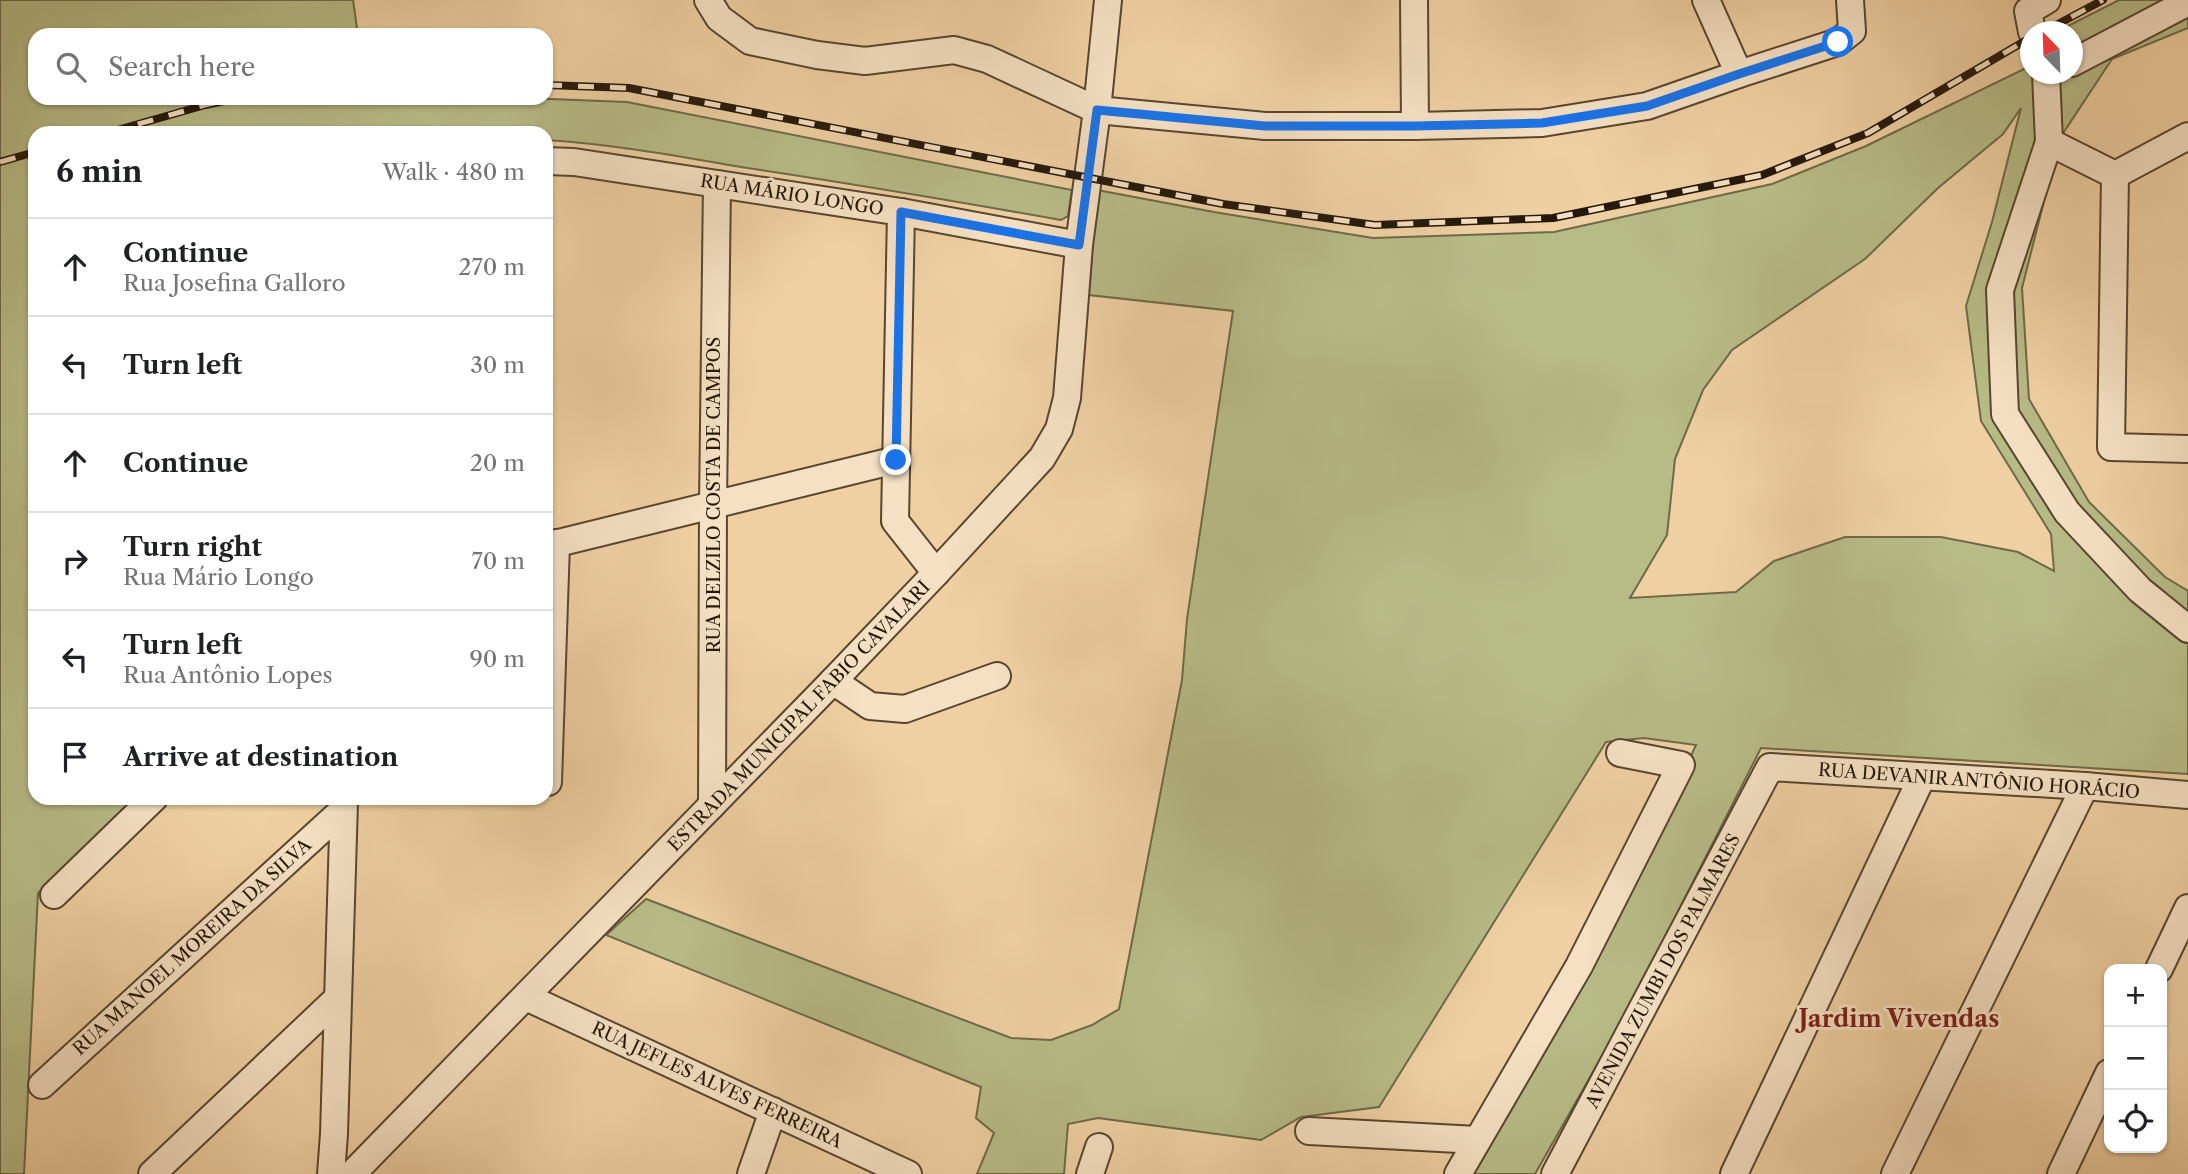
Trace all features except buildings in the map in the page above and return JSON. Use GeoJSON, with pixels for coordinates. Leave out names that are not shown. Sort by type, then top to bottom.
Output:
{"type":"FeatureCollection","features":[{"type":"Feature","properties":{"kind":"street"},"geometry":{"type":"LineString","coordinates":[[708,0],[719,18],[750,41],[817,55],[865,61],[954,50],[987,59],[1097,110],[1265,126],[1542,123],[1647,106],[1838,42],[1852,31],[1850,0]]}},
{"type":"Feature","properties":{"kind":"street","name":"ESTRADA MUNICIPAL FABIO CAVALARI"},"geometry":{"type":"LineString","coordinates":[[352,1174],[712,806],[936,573],[1042,458],[1059,429],[1067,398],[1079,245],[1108,0]]}},
{"type":"Feature","properties":{"kind":"street"},"geometry":{"type":"LineString","coordinates":[[1414,0],[1415,126]]}},
{"type":"Feature","properties":{"kind":"street"},"geometry":{"type":"LineString","coordinates":[[1706,0],[1739,74]]}},
{"type":"Feature","properties":{"kind":"street"},"geometry":{"type":"LineString","coordinates":[[2030,21],[2028,11],[2047,0]]}},
{"type":"Feature","properties":{"kind":"street"},"geometry":{"type":"LineString","coordinates":[[2083,58],[2188,2]]}},
{"type":"Feature","properties":{"kind":"street"},"geometry":{"type":"LineString","coordinates":[[2048,84],[2049,142],[2000,290],[2006,414],[2067,512],[2140,590],[2188,629]]}},
{"type":"Feature","properties":{"kind":"street"},"geometry":{"type":"LineString","coordinates":[[2115,175],[2188,136]]}},
{"type":"Feature","properties":{"kind":"street"},"geometry":{"type":"LineString","coordinates":[[2049,142],[2115,175]]}},
{"type":"Feature","properties":{"kind":"street","name":"RUA MÁRIO LONGO"},"geometry":{"type":"LineString","coordinates":[[553,161],[574,162],[901,212],[1079,245]]}},
{"type":"Feature","properties":{"kind":"street"},"geometry":{"type":"LineString","coordinates":[[2115,175],[2111,447],[2188,449]]}},
{"type":"Feature","properties":{"kind":"street","name":"RUA DELZILO COSTA DE CAMPOS"},"geometry":{"type":"LineString","coordinates":[[712,806],[717,184]]}},
{"type":"Feature","properties":{"kind":"street"},"geometry":{"type":"LineString","coordinates":[[901,212],[895,521],[936,573]]}},
{"type":"Feature","properties":{"kind":"street"},"geometry":{"type":"LineString","coordinates":[[553,545],[896,460]]}},
{"type":"Feature","properties":{"kind":"street"},"geometry":{"type":"LineString","coordinates":[[832,681],[870,706],[905,709],[997,676]]}},
{"type":"Feature","properties":{"kind":"street"},"geometry":{"type":"LineString","coordinates":[[1458,1174],[1579,966],[1681,765],[1620,753]]}},
{"type":"Feature","properties":{"kind":"street","name":"RUA DEVANIR ANTÔNIO HORÁCIO"},"geometry":{"type":"LineString","coordinates":[[1770,767],[2188,795]]}},
{"type":"Feature","properties":{"kind":"street","name":"AVENIDA ZUMBI DOS PALMARES"},"geometry":{"type":"LineString","coordinates":[[1556,1174],[1770,767]]}},
{"type":"Feature","properties":{"kind":"street"},"geometry":{"type":"LineString","coordinates":[[1734,1174],[1922,777]]}},
{"type":"Feature","properties":{"kind":"street"},"geometry":{"type":"LineString","coordinates":[[1895,1174],[2085,786]]}},
{"type":"Feature","properties":{"kind":"street"},"geometry":{"type":"LineString","coordinates":[[54,894],[147,805]]}},
{"type":"Feature","properties":{"kind":"street","name":"RUA MANOEL MOREIRA DA SILVA"},"geometry":{"type":"LineString","coordinates":[[41,1085],[343,805]]}},
{"type":"Feature","properties":{"kind":"street"},"geometry":{"type":"LineString","coordinates":[[331,1174],[344,805]]}},
{"type":"Feature","properties":{"kind":"street"},"geometry":{"type":"LineString","coordinates":[[2161,964],[2188,908]]}},
{"type":"Feature","properties":{"kind":"street","name":"RUA JEFLES ALVES FERREIRA"},"geometry":{"type":"LineString","coordinates":[[526,997],[908,1174]]}},
{"type":"Feature","properties":{"kind":"street"},"geometry":{"type":"LineString","coordinates":[[152,1174],[338,998]]}},
{"type":"Feature","properties":{"kind":"street"},"geometry":{"type":"LineString","coordinates":[[2061,1174],[2104,1084]]}},
{"type":"Feature","properties":{"kind":"street"},"geometry":{"type":"LineString","coordinates":[[751,1174],[773,1111]]}},
{"type":"Feature","properties":{"kind":"street"},"geometry":{"type":"LineString","coordinates":[[1309,1131],[1477,1140]]}},
{"type":"Feature","properties":{"kind":"street"},"geometry":{"type":"LineString","coordinates":[[334,1134],[377,1149]]}},
{"type":"Feature","properties":{"kind":"street"},"geometry":{"type":"LineString","coordinates":[[1090,1174],[1099,1147]]}},
{"type":"Feature","properties":{"kind":"green space"},"geometry":{"type":"Polygon","coordinates":[[[0,0],[353,0],[357,28],[28,28],[28,105],[553,105],[553,99],[627,102],[1072,190],[1068,216],[1061,220],[644,151],[553,141],[553,126],[28,126],[28,805],[129,805],[38,893],[24,1174],[0,1174],[0,0]]]}},
{"type":"Feature","properties":{"kind":"green space"},"geometry":{"type":"Polygon","coordinates":[[[2119,0],[2188,0],[2188,28],[2112,59],[2060,138],[2022,288],[2029,399],[2089,502],[2165,577],[2188,591],[2188,774],[1761,748],[1626,1014],[1535,1174],[1469,1174],[1617,914],[1696,745],[1644,738],[1606,742],[1379,1107],[1301,1117],[1261,1140],[1098,1118],[1068,1124],[1064,1174],[977,1174],[994,1133],[976,1118],[981,1087],[606,935],[646,899],[1011,1038],[1051,1040],[1092,1025],[1119,1009],[1182,680],[1187,619],[1233,311],[1089,295],[1097,190],[1373,238],[1554,232],[1772,184],[1866,146],[2020,71],[2020,84],[2083,84],[2083,21],[2078,21],[2119,0]],[[2021,108],[2003,134],[1938,188],[1865,259],[1732,350],[1703,390],[1675,459],[1667,535],[1630,598],[1736,592],[1774,561],[1845,537],[1941,537],[2018,552],[2054,571],[2051,534],[1981,421],[1966,306],[1992,222],[2021,108]]]}},
{"type":"Feature","properties":{"kind":"railway"},"geometry":{"type":"LineString","coordinates":[[2064,21],[2103,0]]}},
{"type":"Feature","properties":{"kind":"railway"},"geometry":{"type":"LineString","coordinates":[[553,85],[629,88],[1223,204],[1375,225],[1553,218],[1762,175],[1868,133],[2020,44]]}},
{"type":"Feature","properties":{"kind":"railway"},"geometry":{"type":"LineString","coordinates":[[132,126],[205,105]]}},
{"type":"Feature","properties":{"kind":"railway"},"geometry":{"type":"LineString","coordinates":[[0,162],[28,154]]}},
{"type":"Feature","properties":{"kind":"district","name":"Jardim Vivendas"},"geometry":{"type":"Point","coordinates":[1899,1018]}},
{"type":"Feature","properties":{"kind":"route"},"geometry":{"type":"LineString","coordinates":[[896,460],[901,212],[1079,245],[1097,110],[1265,126],[1542,123],[1647,106],[1838,42]]}}]}
